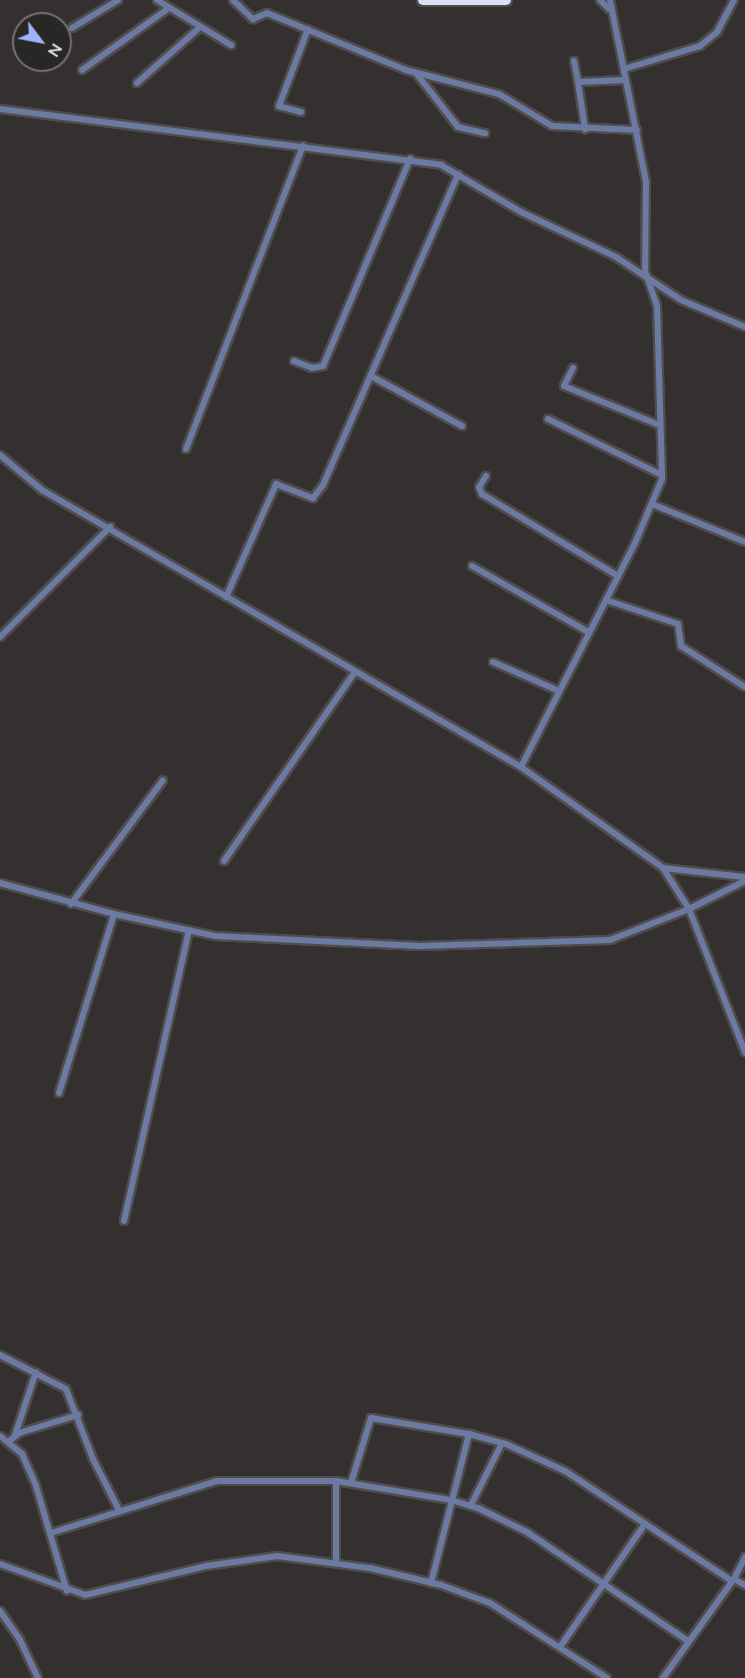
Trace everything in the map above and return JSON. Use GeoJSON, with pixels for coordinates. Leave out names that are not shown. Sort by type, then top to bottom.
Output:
{"type":"FeatureCollection","features":[{"type":"Feature","properties":{"kind":"highway"},"geometry":{"type":"LineString","coordinates":[[423,0],[506,0]]}},
{"type":"Feature","properties":{"kind":"street"},"geometry":{"type":"LineString","coordinates":[[72,28],[118,0]]}},
{"type":"Feature","properties":{"kind":"street"},"geometry":{"type":"LineString","coordinates":[[157,0],[231,45]]}},
{"type":"Feature","properties":{"kind":"street"},"geometry":{"type":"LineString","coordinates":[[233,0],[254,19],[267,13],[415,73],[499,94],[552,126],[637,130]]}},
{"type":"Feature","properties":{"kind":"street"},"geometry":{"type":"LineString","coordinates":[[600,0],[609,9]]}},
{"type":"Feature","properties":{"kind":"street"},"geometry":{"type":"LineString","coordinates":[[521,767],[618,576],[652,504],[662,475],[657,306],[647,279],[646,182],[624,69],[609,9],[610,0]]}},
{"type":"Feature","properties":{"kind":"street"},"geometry":{"type":"LineString","coordinates":[[624,69],[700,46],[717,32],[734,0]]}},
{"type":"Feature","properties":{"kind":"street"},"geometry":{"type":"LineString","coordinates":[[82,70],[169,8]]}},
{"type":"Feature","properties":{"kind":"street"},"geometry":{"type":"LineString","coordinates":[[137,83],[200,27]]}},
{"type":"Feature","properties":{"kind":"street"},"geometry":{"type":"LineString","coordinates":[[301,112],[279,106],[308,29]]}},
{"type":"Feature","properties":{"kind":"street"},"geometry":{"type":"LineString","coordinates":[[574,61],[585,129]]}},
{"type":"Feature","properties":{"kind":"street"},"geometry":{"type":"LineString","coordinates":[[415,73],[458,127],[485,133]]}},
{"type":"Feature","properties":{"kind":"street"},"geometry":{"type":"LineString","coordinates":[[578,82],[626,80]]}},
{"type":"Feature","properties":{"kind":"street"},"geometry":{"type":"LineString","coordinates":[[0,109],[410,159],[441,165],[521,212],[616,258],[681,300],[745,327]]}},
{"type":"Feature","properties":{"kind":"street"},"geometry":{"type":"LineString","coordinates":[[186,449],[303,146]]}},
{"type":"Feature","properties":{"kind":"street"},"geometry":{"type":"LineString","coordinates":[[294,361],[312,368],[322,366],[410,159]]}},
{"type":"Feature","properties":{"kind":"street"},"geometry":{"type":"LineString","coordinates":[[226,597],[276,484],[282,483],[309,498],[316,496],[371,376],[458,174]]}},
{"type":"Feature","properties":{"kind":"street"},"geometry":{"type":"LineString","coordinates":[[573,368],[564,386],[659,425]]}},
{"type":"Feature","properties":{"kind":"street"},"geometry":{"type":"LineString","coordinates":[[371,376],[462,426]]}},
{"type":"Feature","properties":{"kind":"street"},"geometry":{"type":"LineString","coordinates":[[549,419],[662,475]]}},
{"type":"Feature","properties":{"kind":"street"},"geometry":{"type":"LineString","coordinates":[[0,455],[31,483],[110,527],[354,673],[521,767],[663,868],[689,909],[745,1052]]}},
{"type":"Feature","properties":{"kind":"street"},"geometry":{"type":"LineString","coordinates":[[486,476],[479,487],[482,494],[618,576]]}},
{"type":"Feature","properties":{"kind":"street"},"geometry":{"type":"LineString","coordinates":[[652,504],[745,542]]}},
{"type":"Feature","properties":{"kind":"street"},"geometry":{"type":"LineString","coordinates":[[0,637],[110,527]]}},
{"type":"Feature","properties":{"kind":"street"},"geometry":{"type":"LineString","coordinates":[[472,566],[588,632]]}},
{"type":"Feature","properties":{"kind":"street"},"geometry":{"type":"LineString","coordinates":[[606,600],[678,624],[681,646],[745,687]]}},
{"type":"Feature","properties":{"kind":"street"},"geometry":{"type":"LineString","coordinates":[[493,662],[559,691]]}},
{"type":"Feature","properties":{"kind":"street"},"geometry":{"type":"LineString","coordinates":[[224,861],[354,673]]}},
{"type":"Feature","properties":{"kind":"street"},"geometry":{"type":"LineString","coordinates":[[71,904],[163,780]]}},
{"type":"Feature","properties":{"kind":"street"},"geometry":{"type":"LineString","coordinates":[[663,868],[745,879]]}},
{"type":"Feature","properties":{"kind":"street"},"geometry":{"type":"LineString","coordinates":[[0,883],[71,904],[189,930],[265,939],[420,946],[591,943],[626,935],[689,909],[745,879]]}},
{"type":"Feature","properties":{"kind":"street"},"geometry":{"type":"LineString","coordinates":[[59,1093],[114,914]]}},
{"type":"Feature","properties":{"kind":"street"},"geometry":{"type":"LineString","coordinates":[[124,1221],[189,930]]}},
{"type":"Feature","properties":{"kind":"street"},"geometry":{"type":"LineString","coordinates":[[0,1355],[66,1389],[78,1415],[93,1459],[120,1512]]}},
{"type":"Feature","properties":{"kind":"street"},"geometry":{"type":"LineString","coordinates":[[8,1442],[15,1435],[36,1372]]}},
{"type":"Feature","properties":{"kind":"street"},"geometry":{"type":"LineString","coordinates":[[15,1435],[78,1415]]}},
{"type":"Feature","properties":{"kind":"street"},"geometry":{"type":"LineString","coordinates":[[351,1483],[371,1418],[469,1434],[502,1443],[565,1471],[733,1580],[745,1584]]}},
{"type":"Feature","properties":{"kind":"street"},"geometry":{"type":"LineString","coordinates":[[431,1583],[469,1434]]}},
{"type":"Feature","properties":{"kind":"street"},"geometry":{"type":"LineString","coordinates":[[0,1436],[22,1454],[51,1533],[67,1591]]}},
{"type":"Feature","properties":{"kind":"street"},"geometry":{"type":"LineString","coordinates":[[471,1505],[502,1443]]}},
{"type":"Feature","properties":{"kind":"street"},"geometry":{"type":"LineString","coordinates":[[51,1533],[217,1481],[351,1483],[471,1505],[527,1532],[687,1641]]}},
{"type":"Feature","properties":{"kind":"street"},"geometry":{"type":"LineString","coordinates":[[336,1481],[336,1562]]}},
{"type":"Feature","properties":{"kind":"street"},"geometry":{"type":"LineString","coordinates":[[560,1647],[645,1524]]}},
{"type":"Feature","properties":{"kind":"street"},"geometry":{"type":"LineString","coordinates":[[0,1564],[67,1591],[99,1594],[206,1566],[269,1557],[336,1562],[431,1583],[490,1604],[607,1678]]}},
{"type":"Feature","properties":{"kind":"street"},"geometry":{"type":"LineString","coordinates":[[663,1678],[687,1641],[733,1580],[745,1557]]}},
{"type":"Feature","properties":{"kind":"street"},"geometry":{"type":"LineString","coordinates":[[0,1611],[20,1640],[38,1678]]}}]}
